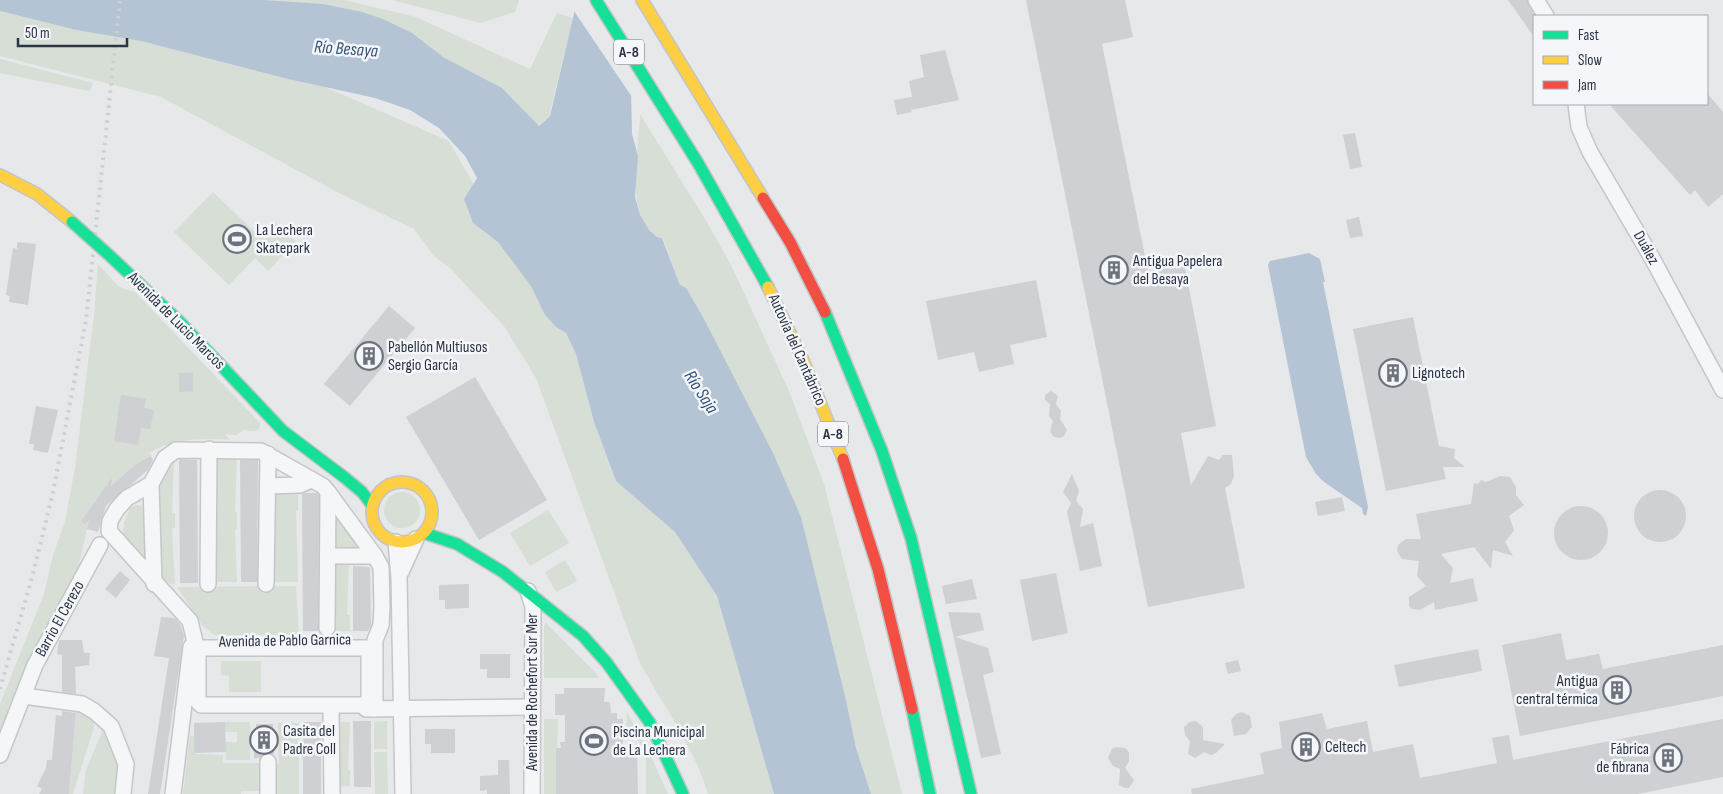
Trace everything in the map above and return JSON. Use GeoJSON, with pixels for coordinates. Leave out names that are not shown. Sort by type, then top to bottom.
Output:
{"type":"FeatureCollection","features":[{"type":"Feature","properties":{"kind":"main road","name":"Autovía del Cantábrico"},"geometry":{"type":"LineString","coordinates":[[596,0],[721,199],[802,359],[837,445],[878,569],[930,794]]}},
{"type":"Feature","properties":{"kind":"main road","name":"A-8"},"geometry":{"type":"LineString","coordinates":[[642,0],[798,256],[835,334],[869,415],[911,538],[970,794]]}},
{"type":"Feature","properties":{"kind":"main road"},"geometry":{"type":"LineString","coordinates":[[651,0],[673,38],[686,71]]}},
{"type":"Feature","properties":{"kind":"main road"},"geometry":{"type":"LineString","coordinates":[[610,45],[635,79],[660,104]]}},
{"type":"Feature","properties":{"kind":"main road","name":"Avenida de Lucio Marcos"},"geometry":{"type":"LineString","coordinates":[[0,175],[37,194],[72,222],[179,321],[283,431],[344,477],[362,492],[372,505]]}},
{"type":"Feature","properties":{"kind":"main road","name":"Avenida de Lucio Marcos"},"geometry":{"type":"LineString","coordinates":[[344,477],[368,484],[389,485]]}},
{"type":"Feature","properties":{"kind":"main road"},"geometry":{"type":"LineString","coordinates":[[420,536],[429,525],[432,514],[430,502],[425,492],[416,485],[405,482],[389,485],[376,496],[372,505],[371,515],[374,524],[387,539],[396,542],[420,536],[457,544]]}},
{"type":"Feature","properties":{"kind":"main road"},"geometry":{"type":"LineString","coordinates":[[432,514],[457,544],[503,572],[528,590],[583,636],[607,663],[650,723],[683,794]]}},
{"type":"Feature","properties":{"kind":"street"},"geometry":{"type":"LineString","coordinates":[[1536,0],[1545,15]]}},
{"type":"Feature","properties":{"kind":"street","name":"Duález"},"geometry":{"type":"LineString","coordinates":[[1576,105],[1579,127],[1590,152],[1652,258],[1723,390]]}},
{"type":"Feature","properties":{"kind":"street"},"geometry":{"type":"LineString","coordinates":[[208,584],[209,449]]}},
{"type":"Feature","properties":{"kind":"street","name":"Avenida de Pablo Garnica"},"geometry":{"type":"LineString","coordinates":[[195,642],[190,621],[154,584],[109,531],[110,521],[117,509],[127,498],[151,484],[157,470],[170,454],[176,450],[261,451],[323,486],[375,556],[381,567],[381,625],[375,640],[372,707]]}},
{"type":"Feature","properties":{"kind":"street"},"geometry":{"type":"LineString","coordinates":[[266,584],[268,454]]}},
{"type":"Feature","properties":{"kind":"street"},"geometry":{"type":"LineString","coordinates":[[268,486],[300,485],[310,480]]}},
{"type":"Feature","properties":{"kind":"street"},"geometry":{"type":"LineString","coordinates":[[151,484],[154,584]]}},
{"type":"Feature","properties":{"kind":"street","name":"Avenida de Pablo Garnica"},"geometry":{"type":"LineString","coordinates":[[327,628],[328,492]]}},
{"type":"Feature","properties":{"kind":"street"},"geometry":{"type":"LineString","coordinates":[[399,578],[420,536]]}},
{"type":"Feature","properties":{"kind":"street"},"geometry":{"type":"LineString","coordinates":[[396,542],[399,578],[402,794]]}},
{"type":"Feature","properties":{"kind":"street","name":"Barrio El Cerezo"},"geometry":{"type":"LineString","coordinates":[[0,755],[35,665],[100,545]]}},
{"type":"Feature","properties":{"kind":"street"},"geometry":{"type":"LineString","coordinates":[[328,556],[375,556]]}},
{"type":"Feature","properties":{"kind":"street","name":"Avenida de Rochefort Sur Mer"},"geometry":{"type":"LineString","coordinates":[[528,590],[533,607],[532,794]]}},
{"type":"Feature","properties":{"kind":"street","name":"Avenida de Pablo Garnica"},"geometry":{"type":"LineString","coordinates":[[195,642],[375,640]]}},
{"type":"Feature","properties":{"kind":"street","name":"Avenida de Pablo Garnica"},"geometry":{"type":"LineString","coordinates":[[173,794],[191,647],[195,642]]}},
{"type":"Feature","properties":{"kind":"street"},"geometry":{"type":"LineString","coordinates":[[372,707],[369,650],[367,648],[201,648],[198,651],[198,702],[201,705],[402,708],[532,707]]}},
{"type":"Feature","properties":{"kind":"street"},"geometry":{"type":"LineString","coordinates":[[24,696],[82,704],[94,711],[111,726],[126,764],[123,794]]}},
{"type":"Feature","properties":{"kind":"street"},"geometry":{"type":"LineString","coordinates":[[184,712],[372,707]]}},
{"type":"Feature","properties":{"kind":"street"},"geometry":{"type":"LineString","coordinates":[[332,709],[332,794]]}},
{"type":"Feature","properties":{"kind":"street"},"geometry":{"type":"LineString","coordinates":[[268,762],[268,794]]}},
{"type":"Feature","properties":{"kind":"shaded area"},"geometry":{"type":"Polygon","coordinates":[[[243,0],[344,0],[416,17],[530,69],[557,13],[573,18],[549,116],[538,126],[502,88],[443,57],[243,0]]]}},
{"type":"Feature","properties":{"kind":"shaded area"},"geometry":{"type":"Polygon","coordinates":[[[392,0],[519,0],[515,12],[481,23],[392,0]]]}},
{"type":"Feature","properties":{"kind":"shaded area"},"geometry":{"type":"Polygon","coordinates":[[[0,11],[76,30],[141,41],[284,78],[318,84],[449,141],[540,301],[545,315],[556,327],[566,333],[576,354],[594,422],[616,481],[675,532],[717,596],[774,794],[708,794],[695,760],[640,663],[536,378],[504,326],[450,268],[434,256],[414,229],[341,194],[161,97],[0,56],[0,11]]]}},
{"type":"Feature","properties":{"kind":"shaded area"},"geometry":{"type":"Polygon","coordinates":[[[0,59],[93,83],[90,91],[0,73],[0,59]]]}},
{"type":"Feature","properties":{"kind":"shaded area"},"geometry":{"type":"Polygon","coordinates":[[[640,114],[708,224],[732,267],[789,391],[824,484],[902,794],[871,794],[856,748],[788,487],[703,317],[680,285],[663,238],[650,232],[642,220],[637,203],[636,184],[640,114]]]}},
{"type":"Feature","properties":{"kind":"shaded area","name":"La Lechera Skatepark"},"geometry":{"type":"Polygon","coordinates":[[[213,192],[260,237],[275,222],[296,241],[268,271],[255,258],[229,285],[174,232],[213,192]]]}},
{"type":"Feature","properties":{"kind":"shaded area"},"geometry":{"type":"Polygon","coordinates":[[[98,264],[119,287],[135,292],[260,423],[259,429],[255,431],[243,430],[237,435],[225,434],[230,440],[188,440],[168,444],[149,453],[151,456],[136,464],[98,497],[94,502],[77,574],[0,741],[0,704],[44,594],[53,555],[65,522],[75,468],[94,315],[98,264]]]}},
{"type":"Feature","properties":{"kind":"shaded area"},"geometry":{"type":"Polygon","coordinates":[[[237,455],[235,512],[237,512],[237,529],[235,529],[237,582],[212,582],[215,457],[237,455]]]}},
{"type":"Feature","properties":{"kind":"shaded area"},"geometry":{"type":"Polygon","coordinates":[[[174,456],[172,513],[175,513],[175,528],[172,528],[175,584],[166,582],[160,573],[158,486],[174,456]]]}},
{"type":"Feature","properties":{"kind":"shaded area"},"geometry":{"type":"Polygon","coordinates":[[[298,490],[298,510],[296,511],[298,582],[273,582],[275,492],[298,490]]]}},
{"type":"Feature","properties":{"kind":"shaded area"},"geometry":{"type":"Polygon","coordinates":[[[402,492],[409,493],[415,497],[419,503],[419,517],[415,523],[409,527],[402,528],[395,527],[389,523],[385,517],[384,510],[385,503],[389,497],[395,493],[402,492]]]}},
{"type":"Feature","properties":{"kind":"shaded area"},"geometry":{"type":"Polygon","coordinates":[[[136,505],[142,506],[146,510],[149,565],[123,539],[124,522],[130,508],[136,505]]]}},
{"type":"Feature","properties":{"kind":"shaded area"},"geometry":{"type":"Polygon","coordinates":[[[548,510],[569,543],[530,566],[510,533],[548,510]]]}},
{"type":"Feature","properties":{"kind":"shaded area"},"geometry":{"type":"Polygon","coordinates":[[[336,514],[361,548],[338,549],[335,546],[336,514]]]}},
{"type":"Feature","properties":{"kind":"shaded area"},"geometry":{"type":"Polygon","coordinates":[[[565,560],[577,581],[556,592],[545,572],[565,560]]]}},
{"type":"Feature","properties":{"kind":"shaded area"},"geometry":{"type":"Polygon","coordinates":[[[338,563],[349,563],[347,615],[350,615],[350,631],[334,631],[334,568],[338,563]]]}},
{"type":"Feature","properties":{"kind":"shaded area"},"geometry":{"type":"Polygon","coordinates":[[[296,586],[299,635],[214,635],[202,625],[177,587],[296,586]]]}},
{"type":"Feature","properties":{"kind":"shaded area"},"geometry":{"type":"Polygon","coordinates":[[[546,623],[597,674],[598,678],[544,678],[544,626],[546,623]]]}},
{"type":"Feature","properties":{"kind":"shaded area"},"geometry":{"type":"Polygon","coordinates":[[[221,661],[261,661],[261,692],[229,692],[229,676],[221,675],[221,661]]]}},
{"type":"Feature","properties":{"kind":"shaded area"},"geometry":{"type":"Polygon","coordinates":[[[77,705],[93,719],[94,727],[73,794],[69,794],[77,705]]]}},
{"type":"Feature","properties":{"kind":"shaded area"},"geometry":{"type":"Polygon","coordinates":[[[627,713],[648,750],[668,794],[646,794],[646,752],[634,734],[626,732],[627,713]]]}},
{"type":"Feature","properties":{"kind":"shaded area"},"geometry":{"type":"Polygon","coordinates":[[[544,719],[558,719],[556,794],[544,794],[544,719]]]}},
{"type":"Feature","properties":{"kind":"shaded area"},"geometry":{"type":"Polygon","coordinates":[[[387,721],[387,749],[374,749],[374,722],[387,721]]]}},
{"type":"Feature","properties":{"kind":"shaded area"},"geometry":{"type":"Polygon","coordinates":[[[225,722],[250,722],[250,760],[226,760],[225,742],[237,742],[237,732],[225,732],[225,722]]]}},
{"type":"Feature","properties":{"kind":"shaded area"},"geometry":{"type":"Polygon","coordinates":[[[337,722],[350,722],[348,770],[350,770],[350,786],[338,787],[337,722]]]}},
{"type":"Feature","properties":{"kind":"shaded area"},"geometry":{"type":"Polygon","coordinates":[[[278,723],[299,723],[299,794],[275,794],[275,764],[279,764],[278,723]]]}},
{"type":"Feature","properties":{"kind":"shaded area"},"geometry":{"type":"Polygon","coordinates":[[[104,727],[119,754],[116,794],[83,794],[86,770],[104,727]]]}},
{"type":"Feature","properties":{"kind":"shaded area"},"geometry":{"type":"Polygon","coordinates":[[[190,736],[194,736],[195,754],[223,755],[223,763],[263,763],[264,791],[241,791],[241,794],[183,794],[190,736]]]}},
{"type":"Feature","properties":{"kind":"shaded area"},"geometry":{"type":"Polygon","coordinates":[[[374,752],[387,752],[388,794],[375,794],[374,752]]]}},
{"type":"Feature","properties":{"kind":"water"},"geometry":{"type":"Polygon","coordinates":[[[0,0],[263,0],[323,4],[362,12],[383,19],[412,33],[443,57],[502,88],[539,126],[550,116],[576,5],[631,88],[632,134],[638,156],[635,197],[640,215],[649,230],[657,237],[662,238],[680,285],[686,288],[703,317],[773,453],[801,517],[856,748],[871,794],[774,794],[717,596],[675,532],[616,481],[594,422],[576,354],[566,333],[556,327],[545,315],[531,286],[498,242],[473,223],[464,199],[477,178],[465,156],[439,128],[410,110],[375,98],[284,78],[141,41],[76,30],[0,11],[0,0]]]}},
{"type":"Feature","properties":{"kind":"water"},"geometry":{"type":"Polygon","coordinates":[[[1309,253],[1320,259],[1325,282],[1323,282],[1368,507],[1366,516],[1363,514],[1362,508],[1324,482],[1316,474],[1306,457],[1268,265],[1270,261],[1309,253]]]}},
{"type":"Feature","properties":{"kind":"pier"},"geometry":{"type":"Polygon","coordinates":[[[575,0],[648,0],[634,67],[634,100],[572,8],[575,0]]]}},
{"type":"Feature","properties":{"kind":"building","name":"Antigua Papelera del Besaya"},"geometry":{"type":"Polygon","coordinates":[[[1026,0],[1125,0],[1133,37],[1102,44],[1148,271],[1184,263],[1216,426],[1181,433],[1191,485],[1208,456],[1219,460],[1223,455],[1232,455],[1234,476],[1231,484],[1225,488],[1245,588],[1148,607],[1026,0]]]}},
{"type":"Feature","properties":{"kind":"building"},"geometry":{"type":"Polygon","coordinates":[[[1508,0],[1527,0],[1534,15],[1533,36],[1508,0]]]}},
{"type":"Feature","properties":{"kind":"building"},"geometry":{"type":"Polygon","coordinates":[[[945,50],[959,100],[911,110],[912,112],[897,115],[894,100],[912,97],[909,81],[924,77],[920,55],[945,50]]]}},
{"type":"Feature","properties":{"kind":"building"},"geometry":{"type":"Polygon","coordinates":[[[1708,94],[1723,112],[1723,194],[1708,207],[1695,190],[1690,195],[1610,105],[1708,105],[1708,94]]]}},
{"type":"Feature","properties":{"kind":"building"},"geometry":{"type":"Polygon","coordinates":[[[1355,133],[1362,167],[1350,169],[1343,135],[1355,133]]]}},
{"type":"Feature","properties":{"kind":"building"},"geometry":{"type":"Polygon","coordinates":[[[1359,217],[1363,236],[1350,238],[1346,220],[1359,217]]]}},
{"type":"Feature","properties":{"kind":"building"},"geometry":{"type":"Polygon","coordinates":[[[17,242],[36,244],[28,305],[9,302],[10,296],[6,295],[13,248],[17,249],[17,242]]]}},
{"type":"Feature","properties":{"kind":"building"},"geometry":{"type":"Polygon","coordinates":[[[1036,280],[1047,337],[1010,345],[1014,364],[979,372],[974,352],[938,360],[926,301],[1036,280]]]}},
{"type":"Feature","properties":{"kind":"building","name":"Pabellón Multiusos Sergio García"},"geometry":{"type":"Polygon","coordinates":[[[389,306],[415,328],[350,406],[324,384],[389,306]]]}},
{"type":"Feature","properties":{"kind":"building"},"geometry":{"type":"Polygon","coordinates":[[[1413,317],[1439,446],[1455,449],[1454,458],[1465,467],[1443,467],[1446,479],[1386,491],[1353,329],[1413,317]]]}},
{"type":"Feature","properties":{"kind":"building"},"geometry":{"type":"Polygon","coordinates":[[[179,373],[193,373],[193,391],[179,392],[179,373]]]}},
{"type":"Feature","properties":{"kind":"building"},"geometry":{"type":"Polygon","coordinates":[[[475,377],[547,500],[479,540],[406,417],[475,377]]]}},
{"type":"Feature","properties":{"kind":"building"},"geometry":{"type":"Polygon","coordinates":[[[1051,391],[1058,396],[1056,404],[1061,411],[1060,419],[1067,430],[1064,436],[1060,438],[1054,437],[1050,432],[1053,421],[1049,416],[1050,404],[1045,400],[1045,395],[1051,391]]]}},
{"type":"Feature","properties":{"kind":"building"},"geometry":{"type":"Polygon","coordinates":[[[121,395],[146,399],[144,408],[154,410],[150,429],[141,428],[138,445],[114,441],[121,395]]]}},
{"type":"Feature","properties":{"kind":"building"},"geometry":{"type":"Polygon","coordinates":[[[36,406],[58,410],[48,453],[33,450],[34,444],[29,444],[36,406]]]}},
{"type":"Feature","properties":{"kind":"building"},"geometry":{"type":"Polygon","coordinates":[[[151,456],[153,460],[148,470],[106,506],[98,532],[87,529],[89,520],[85,524],[81,521],[112,478],[111,486],[136,464],[151,456]]]}},
{"type":"Feature","properties":{"kind":"building"},"geometry":{"type":"Polygon","coordinates":[[[179,459],[197,460],[198,583],[180,583],[179,459]]]}},
{"type":"Feature","properties":{"kind":"building"},"geometry":{"type":"Polygon","coordinates":[[[240,460],[258,460],[257,582],[241,582],[240,460]]]}},
{"type":"Feature","properties":{"kind":"building"},"geometry":{"type":"Polygon","coordinates":[[[1072,474],[1079,491],[1076,501],[1083,509],[1080,527],[1093,523],[1102,566],[1080,571],[1067,512],[1071,503],[1063,492],[1072,474]]]}},
{"type":"Feature","properties":{"kind":"building"},"geometry":{"type":"Polygon","coordinates":[[[1500,476],[1510,477],[1516,487],[1516,495],[1524,505],[1509,516],[1514,530],[1505,542],[1513,556],[1493,550],[1491,569],[1474,547],[1441,554],[1453,568],[1450,583],[1473,578],[1478,601],[1435,610],[1434,602],[1420,610],[1412,609],[1409,606],[1409,597],[1426,586],[1417,576],[1419,561],[1402,559],[1397,551],[1398,545],[1406,539],[1421,539],[1416,514],[1471,504],[1474,483],[1478,484],[1481,480],[1486,482],[1500,476]]]}},
{"type":"Feature","properties":{"kind":"building"},"geometry":{"type":"Polygon","coordinates":[[[1655,490],[1665,490],[1679,497],[1686,511],[1686,521],[1679,535],[1665,542],[1655,542],[1645,538],[1638,531],[1634,521],[1634,511],[1638,501],[1645,494],[1655,490]]]}},
{"type":"Feature","properties":{"kind":"building"},"geometry":{"type":"Polygon","coordinates":[[[317,493],[319,495],[318,631],[303,631],[302,494],[317,493]]]}},
{"type":"Feature","properties":{"kind":"building"},"geometry":{"type":"Polygon","coordinates":[[[1342,497],[1345,511],[1318,516],[1315,502],[1342,497]]]}},
{"type":"Feature","properties":{"kind":"building"},"geometry":{"type":"Polygon","coordinates":[[[1576,506],[1586,506],[1596,510],[1604,518],[1608,533],[1604,548],[1596,556],[1586,560],[1576,560],[1566,556],[1558,548],[1554,538],[1554,528],[1558,518],[1566,510],[1576,506]]]}},
{"type":"Feature","properties":{"kind":"building"},"geometry":{"type":"Polygon","coordinates":[[[353,566],[370,567],[371,625],[368,631],[353,631],[353,566]]]}},
{"type":"Feature","properties":{"kind":"building"},"geometry":{"type":"Polygon","coordinates":[[[120,571],[130,580],[116,598],[105,589],[120,571]]]}},
{"type":"Feature","properties":{"kind":"building"},"geometry":{"type":"Polygon","coordinates":[[[1056,573],[1068,633],[1032,641],[1020,580],[1056,573]]]}},
{"type":"Feature","properties":{"kind":"building"},"geometry":{"type":"Polygon","coordinates":[[[972,579],[977,599],[946,604],[942,586],[972,579]]]}},
{"type":"Feature","properties":{"kind":"building"},"geometry":{"type":"Polygon","coordinates":[[[469,584],[469,608],[445,609],[445,600],[439,600],[439,585],[469,584]]]}},
{"type":"Feature","properties":{"kind":"building"},"geometry":{"type":"Polygon","coordinates":[[[948,612],[980,613],[984,630],[955,637],[988,648],[994,672],[983,675],[1001,754],[981,758],[948,612]]]}},
{"type":"Feature","properties":{"kind":"building"},"geometry":{"type":"Polygon","coordinates":[[[161,617],[175,618],[181,626],[184,636],[160,794],[148,794],[169,658],[154,656],[161,617]]]}},
{"type":"Feature","properties":{"kind":"building","name":"Antigua central térmica"},"geometry":{"type":"Polygon","coordinates":[[[1561,633],[1566,660],[1599,654],[1603,669],[1723,645],[1723,696],[1520,736],[1502,645],[1561,633]]]}},
{"type":"Feature","properties":{"kind":"building"},"geometry":{"type":"Polygon","coordinates":[[[59,640],[82,640],[84,653],[90,653],[89,665],[75,667],[76,694],[62,692],[62,655],[57,654],[59,640]]]}},
{"type":"Feature","properties":{"kind":"building"},"geometry":{"type":"Polygon","coordinates":[[[1478,649],[1482,671],[1399,687],[1394,665],[1478,649]]]}},
{"type":"Feature","properties":{"kind":"building"},"geometry":{"type":"Polygon","coordinates":[[[480,654],[510,654],[510,678],[487,678],[487,669],[480,669],[480,654]]]}},
{"type":"Feature","properties":{"kind":"building"},"geometry":{"type":"Polygon","coordinates":[[[1238,660],[1241,671],[1228,674],[1225,663],[1238,660]]]}},
{"type":"Feature","properties":{"kind":"building","name":"Piscina Municipal de La Lechera"},"geometry":{"type":"Polygon","coordinates":[[[564,688],[605,688],[604,702],[610,702],[611,713],[617,713],[617,719],[623,719],[623,748],[637,748],[638,794],[556,794],[556,748],[561,748],[560,742],[565,742],[565,715],[555,715],[555,694],[564,694],[564,688]]]}},
{"type":"Feature","properties":{"kind":"building"},"geometry":{"type":"Polygon","coordinates":[[[62,711],[76,713],[69,794],[39,794],[42,789],[37,786],[46,768],[47,760],[52,760],[56,715],[62,716],[62,711]]]}},
{"type":"Feature","properties":{"kind":"building"},"geometry":{"type":"Polygon","coordinates":[[[1242,712],[1250,716],[1252,727],[1246,734],[1234,736],[1231,720],[1236,714],[1242,712]]]}},
{"type":"Feature","properties":{"kind":"building"},"geometry":{"type":"Polygon","coordinates":[[[1322,713],[1327,729],[1367,721],[1373,752],[1413,744],[1420,778],[1497,763],[1492,738],[1509,735],[1513,760],[1723,719],[1723,777],[1638,794],[1192,794],[1191,789],[1264,774],[1260,753],[1282,748],[1279,722],[1322,713]]]}},
{"type":"Feature","properties":{"kind":"building"},"geometry":{"type":"Polygon","coordinates":[[[353,721],[371,721],[371,787],[354,787],[353,721]]]}},
{"type":"Feature","properties":{"kind":"building"},"geometry":{"type":"Polygon","coordinates":[[[1196,721],[1203,727],[1203,740],[1225,744],[1216,753],[1211,755],[1204,752],[1195,758],[1188,754],[1190,741],[1185,735],[1184,727],[1190,722],[1196,721]]]}},
{"type":"Feature","properties":{"kind":"building"},"geometry":{"type":"Polygon","coordinates":[[[225,722],[226,752],[194,753],[194,723],[225,722]]]}},
{"type":"Feature","properties":{"kind":"building"},"geometry":{"type":"Polygon","coordinates":[[[303,722],[321,722],[321,794],[303,794],[303,722]]]}},
{"type":"Feature","properties":{"kind":"building","name":"Casita del Padre Coll"},"geometry":{"type":"Polygon","coordinates":[[[256,724],[273,724],[274,755],[268,753],[260,758],[254,758],[253,731],[256,729],[256,724]]]}},
{"type":"Feature","properties":{"kind":"building"},"geometry":{"type":"Polygon","coordinates":[[[425,729],[455,729],[455,753],[431,753],[431,744],[425,744],[425,729]]]}},
{"type":"Feature","properties":{"kind":"building"},"geometry":{"type":"Polygon","coordinates":[[[1116,747],[1125,748],[1129,752],[1129,761],[1125,768],[1134,780],[1129,788],[1119,785],[1120,769],[1113,766],[1108,758],[1112,749],[1116,747]]]}},
{"type":"Feature","properties":{"kind":"building"},"geometry":{"type":"Polygon","coordinates":[[[498,760],[509,760],[510,794],[487,794],[487,790],[480,791],[480,776],[498,775],[498,760]]]}},
{"type":"Feature","properties":{"kind":"railway"},"geometry":{"type":"LineString","coordinates":[[0,689],[33,574],[53,492],[86,320],[120,0]]}},
{"type":"Feature","properties":{"kind":"traffic: fast"},"geometry":{"type":"LineString","coordinates":[[596,0],[698,163],[768,287]]}},
{"type":"Feature","properties":{"kind":"traffic: fast"},"geometry":{"type":"LineString","coordinates":[[72,222],[109,255]]}},
{"type":"Feature","properties":{"kind":"traffic: fast"},"geometry":{"type":"LineString","coordinates":[[109,255],[179,321],[283,431],[344,477],[362,492],[372,505]]}},
{"type":"Feature","properties":{"kind":"traffic: fast"},"geometry":{"type":"LineString","coordinates":[[825,312],[882,451],[911,538],[971,794]]}},
{"type":"Feature","properties":{"kind":"traffic: fast"},"geometry":{"type":"LineString","coordinates":[[424,533],[457,544],[503,572],[583,636],[607,663],[650,723],[683,794]]}},
{"type":"Feature","properties":{"kind":"traffic: fast"},"geometry":{"type":"LineString","coordinates":[[912,709],[930,794]]}},
{"type":"Feature","properties":{"kind":"traffic: slow"},"geometry":{"type":"LineString","coordinates":[[642,0],[763,198]]}},
{"type":"Feature","properties":{"kind":"traffic: slow"},"geometry":{"type":"LineString","coordinates":[[0,175],[37,194],[72,222]]}},
{"type":"Feature","properties":{"kind":"traffic: slow"},"geometry":{"type":"LineString","coordinates":[[768,287],[803,360],[843,459]]}},
{"type":"Feature","properties":{"kind":"traffic: slow"},"geometry":{"type":"LineString","coordinates":[[396,482],[408,482],[419,487],[427,495],[432,506],[432,512],[430,524],[419,537],[408,542],[396,542],[385,537],[377,529],[372,518],[372,506],[377,495],[385,487],[396,482]]}},
{"type":"Feature","properties":{"kind":"traffic: jam"},"geometry":{"type":"LineString","coordinates":[[763,198],[790,242],[825,312]]}},
{"type":"Feature","properties":{"kind":"traffic: jam"},"geometry":{"type":"LineString","coordinates":[[843,459],[878,569],[912,709]]}},
{"type":"Feature","properties":{"kind":"place","name":"La Lechera Skatepark"},"geometry":{"type":"Point","coordinates":[237,239]}},
{"type":"Feature","properties":{"kind":"place","name":"Antigua Papelera del Besaya"},"geometry":{"type":"Point","coordinates":[1114,270]}},
{"type":"Feature","properties":{"kind":"place","name":"Pabellón Multiusos Sergio García"},"geometry":{"type":"Point","coordinates":[369,356]}},
{"type":"Feature","properties":{"kind":"place","name":"Lignotech"},"geometry":{"type":"Point","coordinates":[1393,373]}},
{"type":"Feature","properties":{"kind":"place","name":"Antigua central térmica"},"geometry":{"type":"Point","coordinates":[1617,690]}},
{"type":"Feature","properties":{"kind":"place","name":"Casita del Padre Coll"},"geometry":{"type":"Point","coordinates":[264,740]}},
{"type":"Feature","properties":{"kind":"place","name":"Piscina Municipal de La Lechera"},"geometry":{"type":"Point","coordinates":[594,741]}},
{"type":"Feature","properties":{"kind":"place","name":"Celtech"},"geometry":{"type":"Point","coordinates":[1306,747]}},
{"type":"Feature","properties":{"kind":"place","name":"Fábrica de fibrana"},"geometry":{"type":"Point","coordinates":[1668,758]}},
{"type":"Feature","properties":{"kind":"water label","name":"Río Besaya"},"geometry":{"type":"Point","coordinates":[346,49]}},
{"type":"Feature","properties":{"kind":"water label","name":"Río Saja"},"geometry":{"type":"Point","coordinates":[701,392]}}]}
